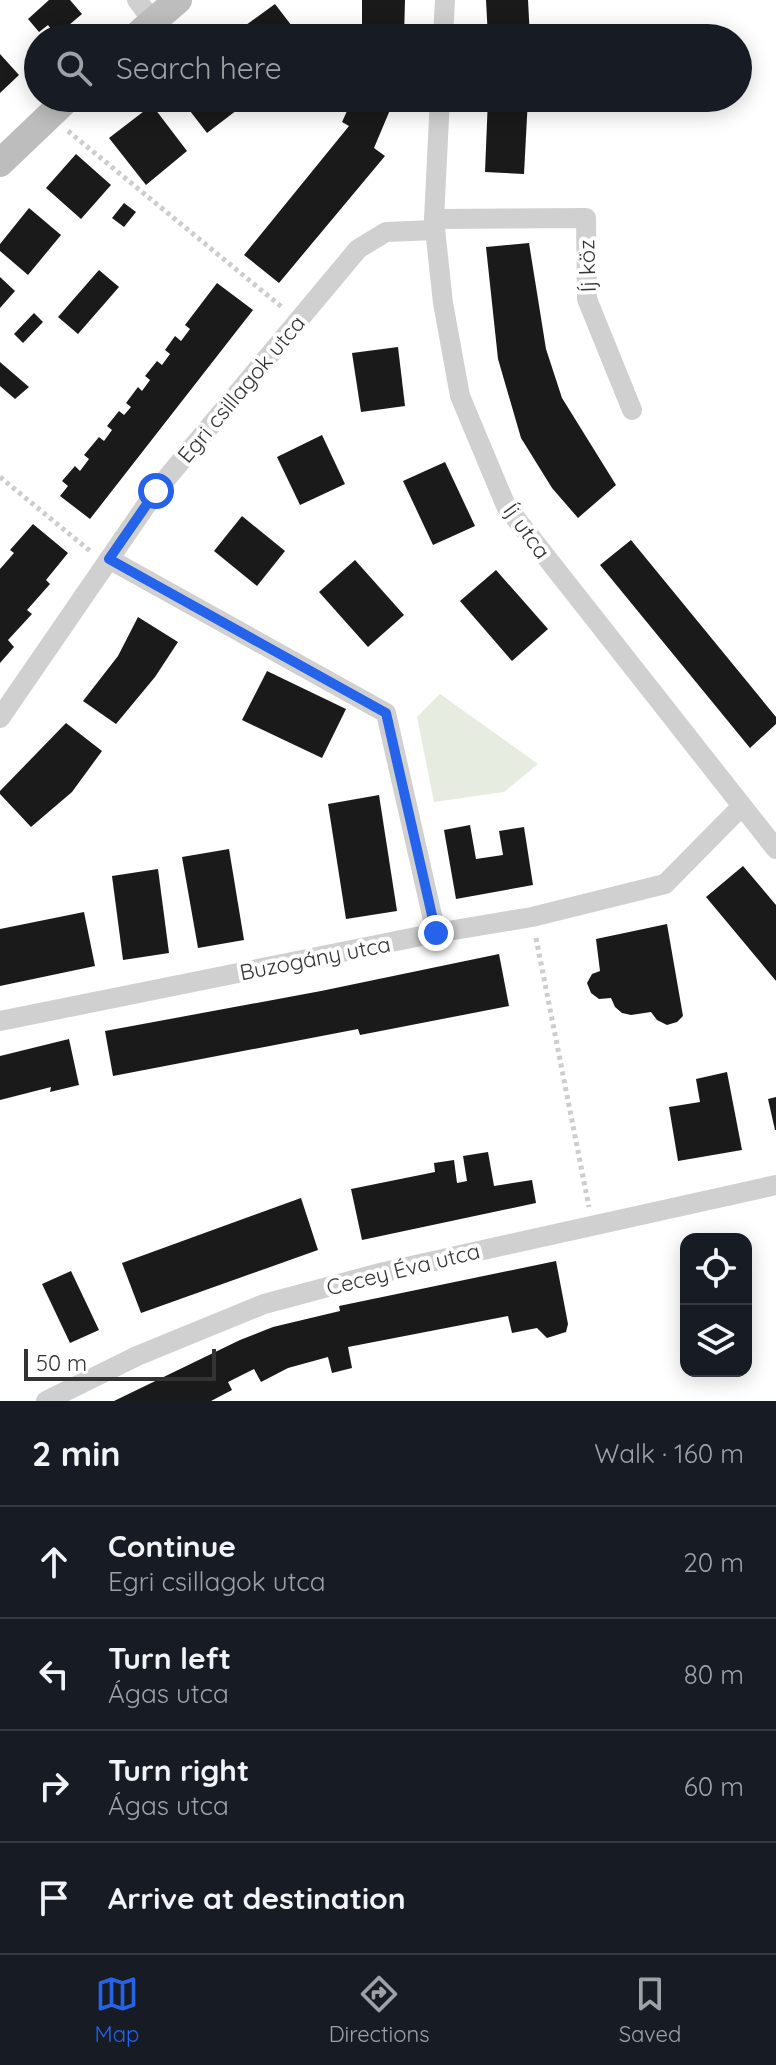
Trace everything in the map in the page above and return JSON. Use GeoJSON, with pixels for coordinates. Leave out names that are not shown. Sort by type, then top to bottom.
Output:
{"type":"FeatureCollection","features":[{"type":"Feature","properties":{"kind":"main road"},"geometry":{"type":"LineString","coordinates":[[141,20],[178,0]]}},
{"type":"Feature","properties":{"kind":"main road"},"geometry":{"type":"LineString","coordinates":[[0,163],[53,112]]}},
{"type":"Feature","properties":{"kind":"street"},"geometry":{"type":"LineString","coordinates":[[444,24],[445,0]]}},
{"type":"Feature","properties":{"kind":"street","name":"Íj utca"},"geometry":{"type":"LineString","coordinates":[[439,112],[435,225],[443,303],[460,396],[506,506],[776,849]]}},
{"type":"Feature","properties":{"kind":"street","name":"Íj köz"},"geometry":{"type":"LineString","coordinates":[[435,225],[586,218],[587,299],[632,410]]}},
{"type":"Feature","properties":{"kind":"street","name":"Egri csillagok utca"},"geometry":{"type":"LineString","coordinates":[[0,718],[28,682],[156,491],[358,249],[386,232],[435,225]]}},
{"type":"Feature","properties":{"kind":"street"},"geometry":{"type":"LineString","coordinates":[[109,559],[386,713],[436,933]]}},
{"type":"Feature","properties":{"kind":"street","name":"Buzogány utca"},"geometry":{"type":"LineString","coordinates":[[0,1021],[436,933],[532,917],[665,884],[741,807]]}},
{"type":"Feature","properties":{"kind":"street","name":"Cecey Éva utca"},"geometry":{"type":"LineString","coordinates":[[46,1401],[137,1356],[264,1304],[380,1273],[776,1185]]}},
{"type":"Feature","properties":{"kind":"path"},"geometry":{"type":"LineString","coordinates":[[64,112],[298,320]]}},
{"type":"Feature","properties":{"kind":"path"},"geometry":{"type":"LineString","coordinates":[[0,477],[89,550],[109,559]]}},
{"type":"Feature","properties":{"kind":"path"},"geometry":{"type":"LineString","coordinates":[[532,917],[593,1224]]}},
{"type":"Feature","properties":{"kind":"shaded area"},"geometry":{"type":"Polygon","coordinates":[[[440,694],[538,764],[504,792],[434,802],[417,717],[440,694]]]}},
{"type":"Feature","properties":{"kind":"building"},"geometry":{"type":"Polygon","coordinates":[[[49,0],[70,0],[82,14],[70,24],[32,24],[28,19],[49,0]]]}},
{"type":"Feature","properties":{"kind":"building"},"geometry":{"type":"Polygon","coordinates":[[[362,0],[405,0],[404,24],[362,24],[362,0]]]}},
{"type":"Feature","properties":{"kind":"building"},"geometry":{"type":"Polygon","coordinates":[[[486,0],[528,0],[529,24],[487,24],[486,0]]]}},
{"type":"Feature","properties":{"kind":"building"},"geometry":{"type":"Polygon","coordinates":[[[275,4],[290,24],[248,24],[275,4]]]}},
{"type":"Feature","properties":{"kind":"building"},"geometry":{"type":"Polygon","coordinates":[[[0,54],[19,75],[0,93],[0,54]]]}},
{"type":"Feature","properties":{"kind":"building"},"geometry":{"type":"Polygon","coordinates":[[[143,112],[157,112],[187,151],[146,185],[109,138],[143,112]]]}},
{"type":"Feature","properties":{"kind":"building"},"geometry":{"type":"Polygon","coordinates":[[[191,112],[234,112],[207,133],[191,112]]]}},
{"type":"Feature","properties":{"kind":"building"},"geometry":{"type":"Polygon","coordinates":[[[347,112],[389,112],[374,148],[385,156],[279,283],[244,255],[349,126],[342,122],[347,112]]]}},
{"type":"Feature","properties":{"kind":"building"},"geometry":{"type":"Polygon","coordinates":[[[487,112],[527,112],[524,174],[485,172],[487,112]]]}},
{"type":"Feature","properties":{"kind":"building"},"geometry":{"type":"Polygon","coordinates":[[[76,154],[111,185],[81,219],[46,188],[76,154]]]}},
{"type":"Feature","properties":{"kind":"building"},"geometry":{"type":"Polygon","coordinates":[[[124,203],[136,212],[124,227],[112,218],[124,203]]]}},
{"type":"Feature","properties":{"kind":"building"},"geometry":{"type":"Polygon","coordinates":[[[29,208],[61,235],[28,275],[0,251],[0,244],[29,208]]]}},
{"type":"Feature","properties":{"kind":"building"},"geometry":{"type":"Polygon","coordinates":[[[529,243],[546,349],[562,398],[616,485],[578,518],[552,488],[521,438],[498,359],[486,247],[529,243]]]}},
{"type":"Feature","properties":{"kind":"building"},"geometry":{"type":"Polygon","coordinates":[[[99,270],[119,287],[78,334],[58,317],[99,270]]]}},
{"type":"Feature","properties":{"kind":"building"},"geometry":{"type":"Polygon","coordinates":[[[0,277],[15,291],[0,308],[0,277]]]}},
{"type":"Feature","properties":{"kind":"building"},"geometry":{"type":"Polygon","coordinates":[[[217,283],[253,310],[90,519],[60,496],[68,486],[62,481],[75,466],[80,471],[89,459],[84,455],[99,437],[104,441],[112,430],[107,426],[119,411],[124,415],[131,407],[126,403],[138,387],[142,391],[150,380],[145,376],[157,361],[162,365],[170,354],[165,350],[175,336],[181,341],[190,329],[185,325],[217,283]]]}},
{"type":"Feature","properties":{"kind":"building"},"geometry":{"type":"Polygon","coordinates":[[[34,313],[43,322],[23,343],[14,334],[34,313]]]}},
{"type":"Feature","properties":{"kind":"building"},"geometry":{"type":"Polygon","coordinates":[[[398,347],[405,406],[361,412],[352,353],[398,347]]]}},
{"type":"Feature","properties":{"kind":"building"},"geometry":{"type":"Polygon","coordinates":[[[0,362],[29,387],[15,399],[0,386],[0,362]]]}},
{"type":"Feature","properties":{"kind":"building"},"geometry":{"type":"Polygon","coordinates":[[[322,435],[345,484],[300,505],[277,457],[322,435]]]}},
{"type":"Feature","properties":{"kind":"building"},"geometry":{"type":"Polygon","coordinates":[[[445,462],[475,526],[433,545],[403,481],[445,462]]]}},
{"type":"Feature","properties":{"kind":"building"},"geometry":{"type":"Polygon","coordinates":[[[242,516],[285,551],[257,586],[214,551],[242,516]]]}},
{"type":"Feature","properties":{"kind":"building"},"geometry":{"type":"Polygon","coordinates":[[[33,524],[68,553],[46,580],[50,584],[27,610],[32,614],[8,640],[14,647],[0,663],[0,569],[14,553],[10,550],[33,524]]]}},
{"type":"Feature","properties":{"kind":"building"},"geometry":{"type":"Polygon","coordinates":[[[631,540],[776,717],[776,724],[750,748],[600,565],[631,540]]]}},
{"type":"Feature","properties":{"kind":"building"},"geometry":{"type":"Polygon","coordinates":[[[355,560],[404,615],[368,647],[319,592],[355,560]]]}},
{"type":"Feature","properties":{"kind":"building"},"geometry":{"type":"Polygon","coordinates":[[[496,570],[548,629],[512,661],[460,601],[496,570]]]}},
{"type":"Feature","properties":{"kind":"building"},"geometry":{"type":"Polygon","coordinates":[[[138,617],[178,642],[155,677],[116,724],[83,701],[118,656],[138,617]]]}},
{"type":"Feature","properties":{"kind":"building"},"geometry":{"type":"Polygon","coordinates":[[[267,671],[346,709],[322,758],[242,720],[267,671]]]}},
{"type":"Feature","properties":{"kind":"building"},"geometry":{"type":"Polygon","coordinates":[[[66,723],[102,751],[72,792],[31,827],[0,791],[66,723]]]}},
{"type":"Feature","properties":{"kind":"building"},"geometry":{"type":"Polygon","coordinates":[[[379,795],[397,911],[346,919],[328,804],[379,795]]]}},
{"type":"Feature","properties":{"kind":"building"},"geometry":{"type":"Polygon","coordinates":[[[470,825],[476,859],[503,855],[499,831],[524,827],[533,885],[456,899],[444,830],[470,825]]]}},
{"type":"Feature","properties":{"kind":"building"},"geometry":{"type":"Polygon","coordinates":[[[229,849],[244,940],[198,948],[182,857],[229,849]]]}},
{"type":"Feature","properties":{"kind":"building"},"geometry":{"type":"Polygon","coordinates":[[[743,866],[776,905],[776,981],[706,897],[743,866]]]}},
{"type":"Feature","properties":{"kind":"building"},"geometry":{"type":"Polygon","coordinates":[[[158,869],[169,953],[123,960],[112,876],[158,869]]]}},
{"type":"Feature","properties":{"kind":"building"},"geometry":{"type":"Polygon","coordinates":[[[84,912],[95,966],[0,986],[0,929],[84,912]]]}},
{"type":"Feature","properties":{"kind":"building"},"geometry":{"type":"Polygon","coordinates":[[[667,924],[683,1016],[677,1022],[667,1025],[657,1020],[651,1012],[622,1013],[611,998],[599,999],[591,993],[587,983],[592,974],[600,971],[596,939],[667,924]]]}},
{"type":"Feature","properties":{"kind":"building"},"geometry":{"type":"Polygon","coordinates":[[[499,954],[509,1006],[360,1035],[358,1029],[113,1076],[105,1031],[499,954]]]}},
{"type":"Feature","properties":{"kind":"building"},"geometry":{"type":"Polygon","coordinates":[[[69,1039],[79,1085],[50,1092],[51,1087],[0,1100],[0,1056],[69,1039]]]}},
{"type":"Feature","properties":{"kind":"building"},"geometry":{"type":"Polygon","coordinates":[[[727,1072],[742,1150],[678,1161],[669,1107],[700,1102],[696,1079],[727,1072]]]}},
{"type":"Feature","properties":{"kind":"building"},"geometry":{"type":"Polygon","coordinates":[[[776,1097],[776,1130],[775,1130],[768,1099],[776,1097]]]}},
{"type":"Feature","properties":{"kind":"building"},"geometry":{"type":"Polygon","coordinates":[[[488,1152],[494,1186],[532,1180],[536,1203],[362,1240],[351,1189],[435,1172],[434,1163],[454,1160],[457,1183],[467,1181],[463,1156],[488,1152]]]}},
{"type":"Feature","properties":{"kind":"building"},"geometry":{"type":"Polygon","coordinates":[[[301,1198],[318,1250],[141,1313],[122,1263],[301,1198]]]}},
{"type":"Feature","properties":{"kind":"building"},"geometry":{"type":"Polygon","coordinates":[[[556,1261],[568,1324],[566,1332],[547,1338],[537,1328],[512,1333],[508,1316],[348,1347],[352,1368],[332,1373],[328,1357],[288,1368],[261,1382],[254,1369],[228,1382],[232,1390],[211,1401],[114,1401],[240,1340],[273,1327],[340,1311],[339,1306],[556,1261]]]}},
{"type":"Feature","properties":{"kind":"building"},"geometry":{"type":"Polygon","coordinates":[[[71,1271],[99,1330],[70,1343],[42,1284],[71,1271]]]}},
{"type":"Feature","properties":{"kind":"route"},"geometry":{"type":"LineString","coordinates":[[156,491],[109,559],[386,713],[436,933]]}}]}
